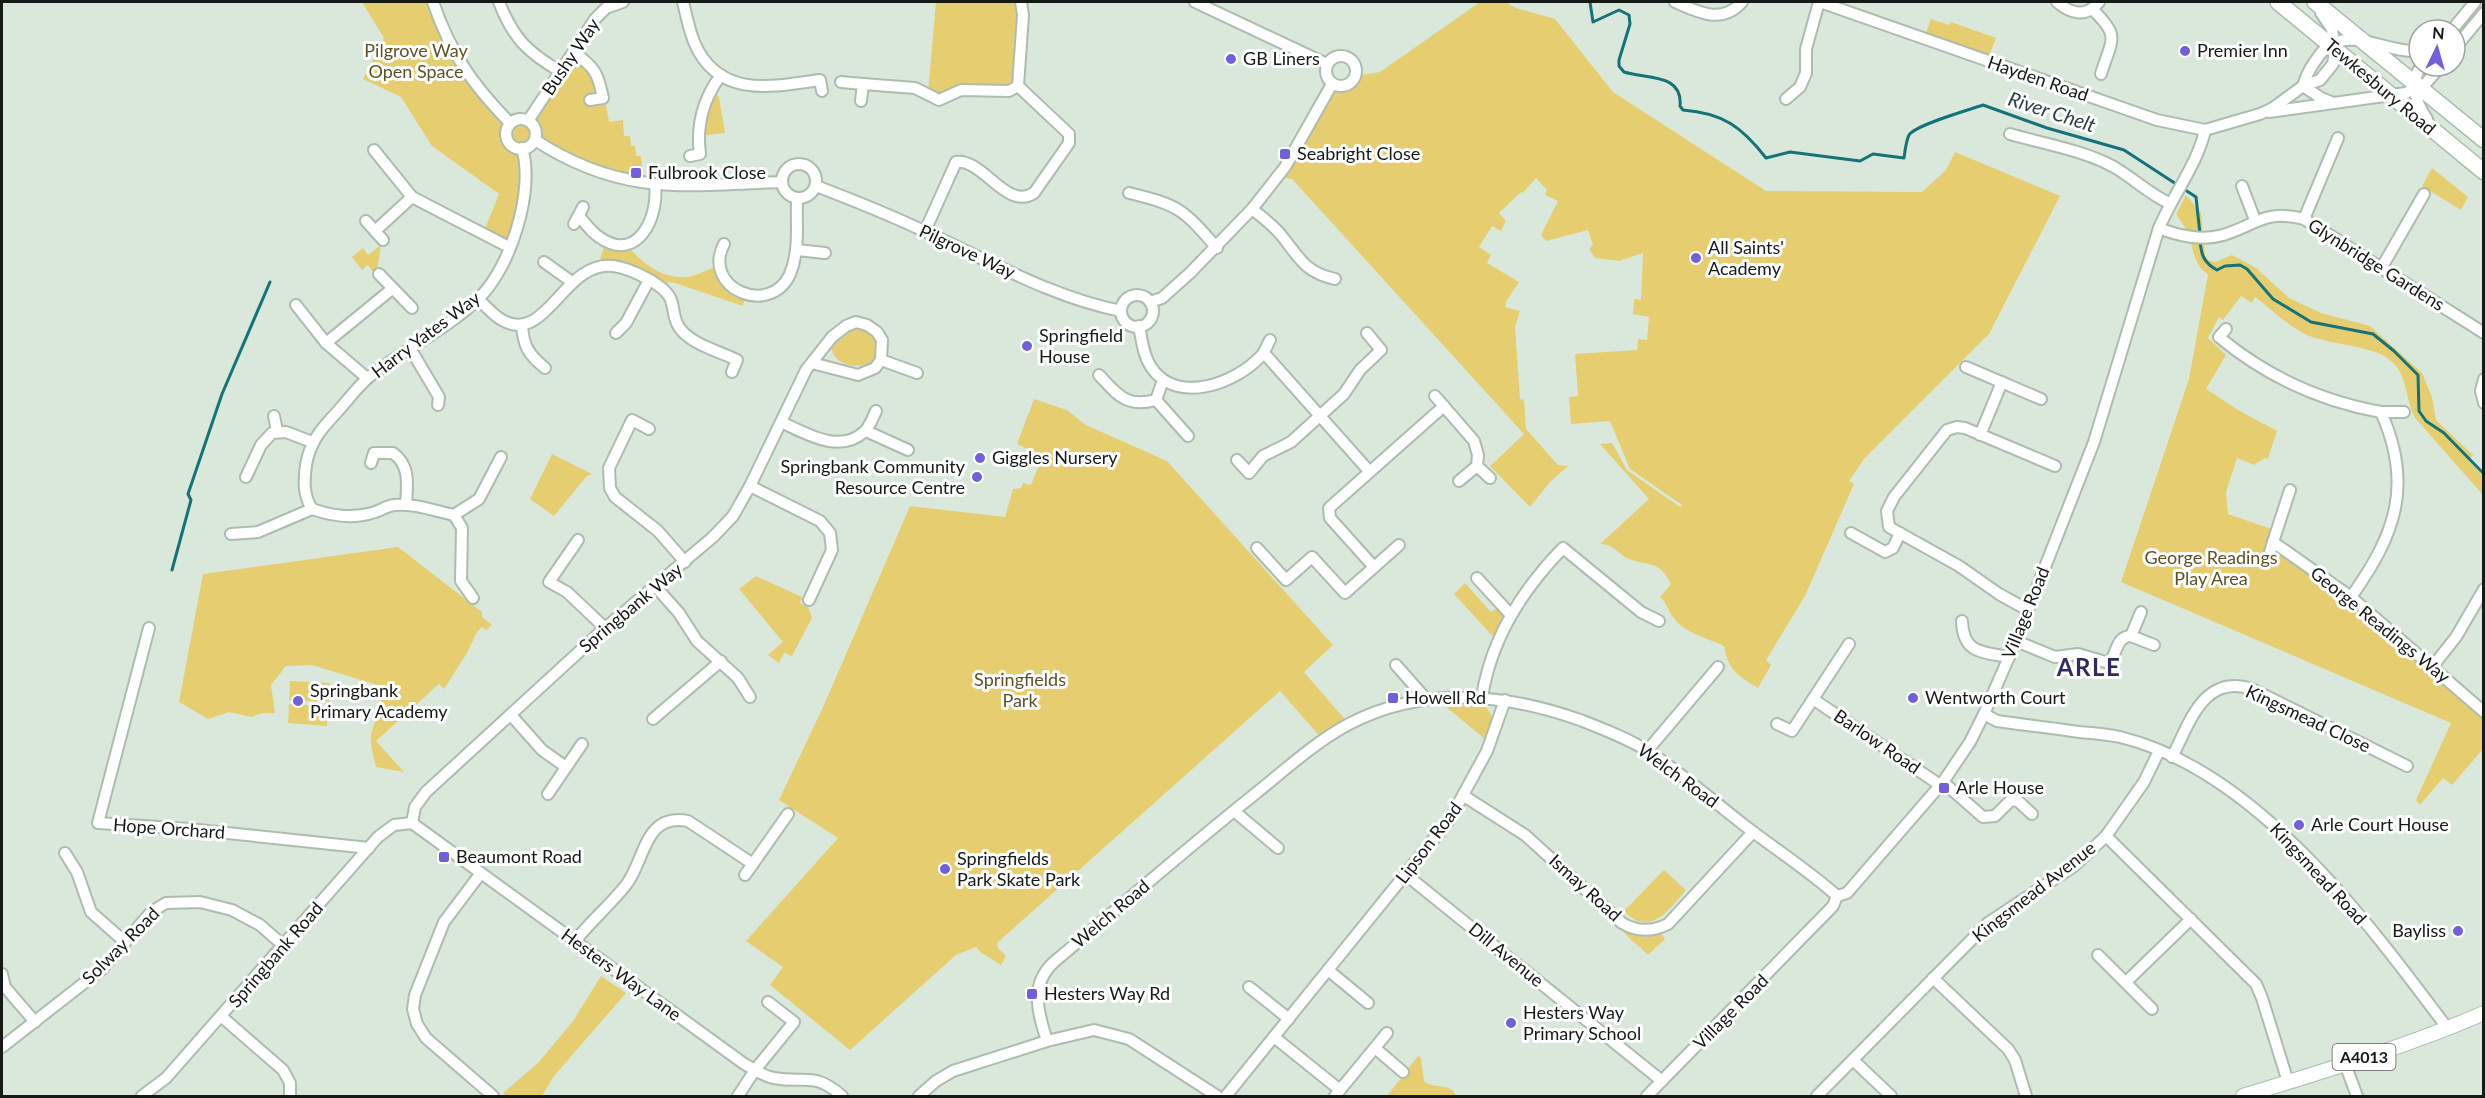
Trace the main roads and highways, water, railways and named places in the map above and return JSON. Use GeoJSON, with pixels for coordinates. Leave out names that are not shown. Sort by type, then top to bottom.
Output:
{"type":"FeatureCollection","features":[{"type":"Feature","properties":{"kind":"highway","name":"Tewkesbury Road"},"geometry":{"type":"LineString","coordinates":[[2278,2],[2484,172]]}},
{"type":"Feature","properties":{"kind":"highway","name":"Tewkesbury Road"},"geometry":{"type":"LineString","coordinates":[[2314,2],[2364,40],[2484,140]]}},
{"type":"Feature","properties":{"kind":"main road","name":"A4013"},"geometry":{"type":"LineString","coordinates":[[2243,1096],[2448,1029],[2484,1013]]}},
{"type":"Feature","properties":{"kind":"waterway","name":"River Chelt"},"geometry":{"type":"LineString","coordinates":[[1590,2],[1593,22],[1619,10],[1629,15],[1630,24],[1619,60],[1619,66],[1624,72],[1661,79],[1669,83],[1676,88],[1683,110],[1721,118],[1740,130],[1766,158],[1790,152],[1860,161],[1873,154],[1904,158],[1908,137],[1913,131],[1931,122],[1983,105],[2047,128],[2124,150],[2196,197],[2200,234]]}},
{"type":"Feature","properties":{"kind":"waterway","name":"River Chelt"},"geometry":{"type":"LineString","coordinates":[[2200,240],[2204,258],[2217,270],[2225,266],[2240,265],[2247,269],[2273,299],[2311,322],[2373,334],[2394,351],[2418,375],[2419,411],[2426,421],[2444,433],[2484,474]]}},
{"type":"Feature","properties":{"kind":"waterway"},"geometry":{"type":"LineString","coordinates":[[172,570],[191,500],[188,494],[222,394],[270,282]]}},
{"type":"Feature","properties":{"kind":"place","name":"Premier Inn"},"geometry":{"type":"Point","coordinates":[2185,51]}},
{"type":"Feature","properties":{"kind":"place","name":"GB Liners"},"geometry":{"type":"Point","coordinates":[1231,59]}},
{"type":"Feature","properties":{"kind":"place","name":"Seabright Close"},"geometry":{"type":"Point","coordinates":[1285,154]}},
{"type":"Feature","properties":{"kind":"place","name":"Fulbrook Close"},"geometry":{"type":"Point","coordinates":[636,173]}},
{"type":"Feature","properties":{"kind":"place","name":"All Saints' Academy"},"geometry":{"type":"Point","coordinates":[1696,258]}},
{"type":"Feature","properties":{"kind":"place","name":"Springfield House"},"geometry":{"type":"Point","coordinates":[1027,346]}},
{"type":"Feature","properties":{"kind":"place","name":"Giggles Nursery"},"geometry":{"type":"Point","coordinates":[980,458]}},
{"type":"Feature","properties":{"kind":"place","name":"Springbank Community Resource Centre"},"geometry":{"type":"Point","coordinates":[977,477]}},
{"type":"Feature","properties":{"kind":"place","name":"Howell Rd"},"geometry":{"type":"Point","coordinates":[1393,698]}},
{"type":"Feature","properties":{"kind":"place","name":"Wentworth Court"},"geometry":{"type":"Point","coordinates":[1913,698]}},
{"type":"Feature","properties":{"kind":"place","name":"Springbank Primary Academy"},"geometry":{"type":"Point","coordinates":[298,701]}},
{"type":"Feature","properties":{"kind":"place","name":"Arle House"},"geometry":{"type":"Point","coordinates":[1944,788]}},
{"type":"Feature","properties":{"kind":"place","name":"Arle Court House"},"geometry":{"type":"Point","coordinates":[2299,825]}},
{"type":"Feature","properties":{"kind":"place","name":"Beaumont Road"},"geometry":{"type":"Point","coordinates":[444,857]}},
{"type":"Feature","properties":{"kind":"place","name":"Springfields Park Skate Park"},"geometry":{"type":"Point","coordinates":[945,869]}},
{"type":"Feature","properties":{"kind":"place","name":"Bayliss"},"geometry":{"type":"Point","coordinates":[2458,931]}},
{"type":"Feature","properties":{"kind":"place","name":"Hesters Way Rd"},"geometry":{"type":"Point","coordinates":[1032,994]}},
{"type":"Feature","properties":{"kind":"place","name":"Hesters Way Primary School"},"geometry":{"type":"Point","coordinates":[1511,1023]}},
{"type":"Feature","properties":{"kind":"district","name":"ARLE"},"geometry":{"type":"Point","coordinates":[2089,668]}},
{"type":"Feature","properties":{"kind":"park label","name":"Pilgrove Way Open Space"},"geometry":{"type":"Point","coordinates":[416,61]}},
{"type":"Feature","properties":{"kind":"park label","name":"George Readings Play Area"},"geometry":{"type":"Point","coordinates":[2211,568]}},
{"type":"Feature","properties":{"kind":"park label","name":"Springfields Park"},"geometry":{"type":"Point","coordinates":[1020,690]}}]}
